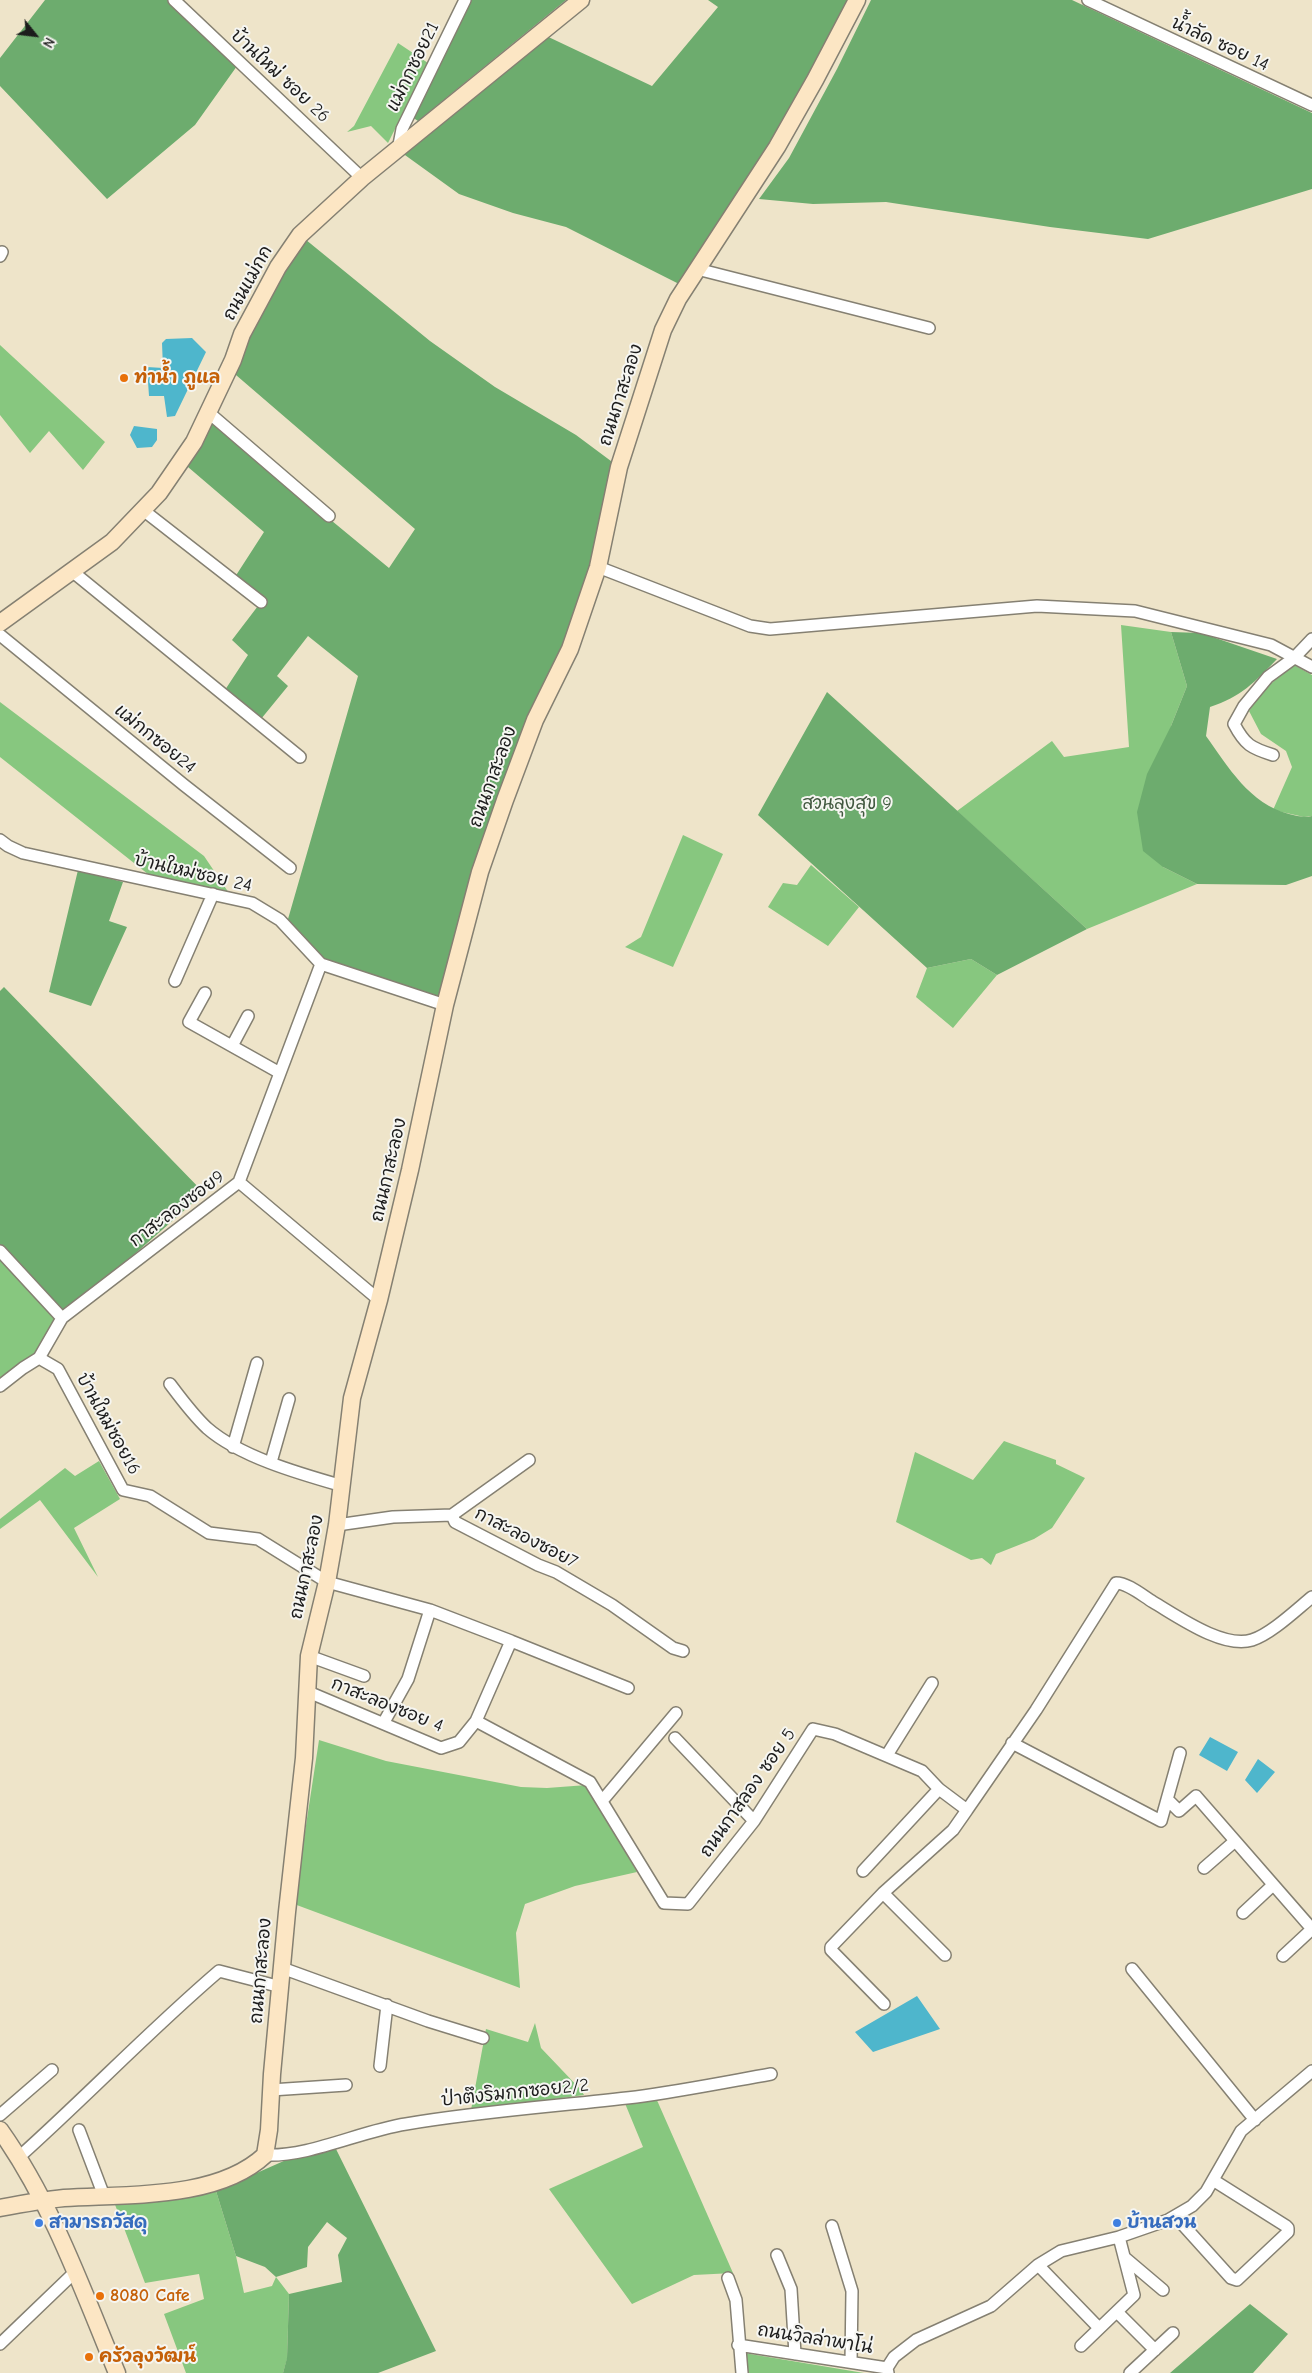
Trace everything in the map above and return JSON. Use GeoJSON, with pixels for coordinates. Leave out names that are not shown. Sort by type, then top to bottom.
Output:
{"type":"FeatureCollection","features":[{"type":"Feature","properties":{"kind":"street","name":"บ้านใหม่ ซอย 26"},"geometry":{"type":"LineString","coordinates":[[174,0],[362,178]]}},
{"type":"Feature","properties":{"kind":"street","name":"แม่กกซอย21"},"geometry":{"type":"LineString","coordinates":[[398,150],[402,129],[465,0]]}},
{"type":"Feature","properties":{"kind":"street","name":"ถนนแม่กก"},"geometry":{"type":"LineString","coordinates":[[0,623],[112,542],[160,493],[190,448],[233,360],[242,334],[278,267],[300,235],[362,178],[580,0]]}},
{"type":"Feature","properties":{"kind":"street","name":"ถนนกาสะลอง"},"geometry":{"type":"LineString","coordinates":[[265,2155],[270,2130],[271,2090],[282,1968],[304,1758],[308,1656],[327,1582],[338,1524],[352,1398],[379,1300],[410,1170],[445,1005],[480,872],[504,800],[535,720],[570,649],[598,567],[619,467],[663,330],[678,299],[777,147],[857,0]]}},
{"type":"Feature","properties":{"kind":"street","name":"น้ำลัด ซอย 14"},"geometry":{"type":"LineString","coordinates":[[1088,0],[1312,105]]}},
{"type":"Feature","properties":{"kind":"street"},"geometry":{"type":"LineString","coordinates":[[697,269],[928,328]]}},
{"type":"Feature","properties":{"kind":"street"},"geometry":{"type":"LineString","coordinates":[[208,412],[329,516]]}},
{"type":"Feature","properties":{"kind":"street"},"geometry":{"type":"LineString","coordinates":[[143,510],[261,602]]}},
{"type":"Feature","properties":{"kind":"street"},"geometry":{"type":"LineString","coordinates":[[598,567],[750,626],[770,629],[1037,606],[1098,608],[1135,611],[1271,645],[1312,667]]}},
{"type":"Feature","properties":{"kind":"street"},"geometry":{"type":"LineString","coordinates":[[73,572],[300,757]]}},
{"type":"Feature","properties":{"kind":"street","name":"แม่กกซอย24"},"geometry":{"type":"LineString","coordinates":[[0,635],[290,868]]}},
{"type":"Feature","properties":{"kind":"street"},"geometry":{"type":"LineString","coordinates":[[1273,755],[1253,748],[1243,740],[1234,724],[1244,706],[1268,677],[1294,658],[1312,639]]}},
{"type":"Feature","properties":{"kind":"street","name":"บ้านใหม่ซอย 24"},"geometry":{"type":"LineString","coordinates":[[0,840],[23,853],[252,903],[280,920],[322,964],[445,1005]]}},
{"type":"Feature","properties":{"kind":"street"},"geometry":{"type":"LineString","coordinates":[[175,981],[213,894]]}},
{"type":"Feature","properties":{"kind":"street"},"geometry":{"type":"LineString","coordinates":[[239,1182],[322,964]]}},
{"type":"Feature","properties":{"kind":"street"},"geometry":{"type":"LineString","coordinates":[[205,993],[189,1022],[280,1073]]}},
{"type":"Feature","properties":{"kind":"street"},"geometry":{"type":"LineString","coordinates":[[232,1046],[248,1016]]}},
{"type":"Feature","properties":{"kind":"street","name":"กาสะลองซอย9"},"geometry":{"type":"LineString","coordinates":[[62,1318],[239,1182],[379,1300]]}},
{"type":"Feature","properties":{"kind":"street"},"geometry":{"type":"LineString","coordinates":[[0,1251],[62,1318],[39,1358],[0,1386]]}},
{"type":"Feature","properties":{"kind":"street","name":"บ้านใหม่ซอย16"},"geometry":{"type":"LineString","coordinates":[[39,1358],[58,1369],[123,1490],[150,1496],[209,1533],[258,1539],[327,1582]]}},
{"type":"Feature","properties":{"kind":"street"},"geometry":{"type":"LineString","coordinates":[[233,1447],[257,1363]]}},
{"type":"Feature","properties":{"kind":"street"},"geometry":{"type":"LineString","coordinates":[[170,1384],[202,1423],[233,1447],[291,1471],[343,1486]]}},
{"type":"Feature","properties":{"kind":"street"},"geometry":{"type":"LineString","coordinates":[[272,1462],[289,1399]]}},
{"type":"Feature","properties":{"kind":"street"},"geometry":{"type":"LineString","coordinates":[[452,1515],[529,1460]]}},
{"type":"Feature","properties":{"kind":"street","name":"กาสะลองซอย7"},"geometry":{"type":"LineString","coordinates":[[338,1524],[393,1517],[452,1515],[455,1522],[556,1572],[612,1605],[673,1648],[683,1651]]}},
{"type":"Feature","properties":{"kind":"street"},"geometry":{"type":"LineString","coordinates":[[327,1582],[430,1610],[628,1688]]}},
{"type":"Feature","properties":{"kind":"street"},"geometry":{"type":"LineString","coordinates":[[884,2004],[830,1950],[883,1894],[952,1830],[1036,1710],[1116,1583],[1135,1591],[1196,1627],[1215,1635],[1240,1641],[1252,1640],[1262,1635],[1312,1597]]}},
{"type":"Feature","properties":{"kind":"street"},"geometry":{"type":"LineString","coordinates":[[384,1722],[408,1679],[430,1610]]}},
{"type":"Feature","properties":{"kind":"street"},"geometry":{"type":"LineString","coordinates":[[476,1720],[511,1641]]}},
{"type":"Feature","properties":{"kind":"street"},"geometry":{"type":"LineString","coordinates":[[308,1656],[364,1676]]}},
{"type":"Feature","properties":{"kind":"street"},"geometry":{"type":"LineString","coordinates":[[887,1755],[932,1683]]}},
{"type":"Feature","properties":{"kind":"street","name":"กาสะลองซอย 4"},"geometry":{"type":"LineString","coordinates":[[306,1691],[384,1722],[441,1748],[459,1742],[476,1720]]}},
{"type":"Feature","properties":{"kind":"street"},"geometry":{"type":"LineString","coordinates":[[602,1801],[676,1713]]}},
{"type":"Feature","properties":{"kind":"street","name":"ถนนกาสลอง ซอย 5"},"geometry":{"type":"LineString","coordinates":[[476,1720],[590,1782],[664,1903],[688,1904],[754,1821],[813,1729],[835,1734],[887,1755],[922,1772],[939,1789],[967,1810]]}},
{"type":"Feature","properties":{"kind":"street"},"geometry":{"type":"LineString","coordinates":[[675,1738],[754,1821]]}},
{"type":"Feature","properties":{"kind":"street"},"geometry":{"type":"LineString","coordinates":[[1012,1743],[1161,1820],[1180,1753]]}},
{"type":"Feature","properties":{"kind":"street"},"geometry":{"type":"LineString","coordinates":[[863,1871],[939,1789]]}},
{"type":"Feature","properties":{"kind":"street"},"geometry":{"type":"LineString","coordinates":[[1170,1802],[1179,1811],[1196,1796],[1312,1929],[1283,1956]]}},
{"type":"Feature","properties":{"kind":"street"},"geometry":{"type":"LineString","coordinates":[[1204,1868],[1235,1841]]}},
{"type":"Feature","properties":{"kind":"street"},"geometry":{"type":"LineString","coordinates":[[1243,1913],[1274,1885]]}},
{"type":"Feature","properties":{"kind":"street"},"geometry":{"type":"LineString","coordinates":[[883,1894],[946,1955]]}},
{"type":"Feature","properties":{"kind":"street"},"geometry":{"type":"LineString","coordinates":[[282,1968],[483,2038]]}},
{"type":"Feature","properties":{"kind":"street"},"geometry":{"type":"LineString","coordinates":[[1132,1969],[1255,2120]]}},
{"type":"Feature","properties":{"kind":"street"},"geometry":{"type":"LineString","coordinates":[[19,2157],[75,2106],[159,2023],[219,1971],[281,1987]]}},
{"type":"Feature","properties":{"kind":"street"},"geometry":{"type":"LineString","coordinates":[[380,2066],[387,2005]]}},
{"type":"Feature","properties":{"kind":"street"},"geometry":{"type":"LineString","coordinates":[[0,2115],[52,2070]]}},
{"type":"Feature","properties":{"kind":"street"},"geometry":{"type":"LineString","coordinates":[[888,2370],[894,2357],[916,2340],[991,2306],[1038,2265],[1061,2251],[1118,2237],[1176,2216],[1192,2206],[1206,2192],[1241,2131],[1312,2070]]}},
{"type":"Feature","properties":{"kind":"street","name":"ป่าตึงริมกกซอย2/2"},"geometry":{"type":"LineString","coordinates":[[265,2155],[289,2155],[362,2133],[404,2124],[477,2114],[638,2097],[771,2074]]}},
{"type":"Feature","properties":{"kind":"street"},"geometry":{"type":"LineString","coordinates":[[271,2090],[346,2085]]}},
{"type":"Feature","properties":{"kind":"street"},"geometry":{"type":"LineString","coordinates":[[0,2130],[19,2157],[42,2201],[118,2373]]}},
{"type":"Feature","properties":{"kind":"street"},"geometry":{"type":"LineString","coordinates":[[79,2130],[104,2196]]}},
{"type":"Feature","properties":{"kind":"street"},"geometry":{"type":"LineString","coordinates":[[0,2208],[42,2201],[203,2187],[244,2169],[265,2155]]}},
{"type":"Feature","properties":{"kind":"street"},"geometry":{"type":"LineString","coordinates":[[1176,2216],[1231,2278],[1237,2280],[1288,2232],[1286,2226],[1213,2180]]}},
{"type":"Feature","properties":{"kind":"street"},"geometry":{"type":"LineString","coordinates":[[832,2226],[852,2291],[851,2362]]}},
{"type":"Feature","properties":{"kind":"street"},"geometry":{"type":"LineString","coordinates":[[1081,2346],[1134,2295],[1118,2237]]}},
{"type":"Feature","properties":{"kind":"street"},"geometry":{"type":"LineString","coordinates":[[777,2255],[791,2289],[795,2354]]}},
{"type":"Feature","properties":{"kind":"street"},"geometry":{"type":"LineString","coordinates":[[1124,2257],[1163,2290]]}},
{"type":"Feature","properties":{"kind":"street"},"geometry":{"type":"LineString","coordinates":[[1038,2265],[1099,2328]]}},
{"type":"Feature","properties":{"kind":"street"},"geometry":{"type":"LineString","coordinates":[[0,2344],[75,2272]]}},
{"type":"Feature","properties":{"kind":"street"},"geometry":{"type":"LineString","coordinates":[[728,2278],[736,2300],[739,2322],[738,2345],[742,2373]]}},
{"type":"Feature","properties":{"kind":"street"},"geometry":{"type":"LineString","coordinates":[[1117,2312],[1155,2350]]}},
{"type":"Feature","properties":{"kind":"street"},"geometry":{"type":"LineString","coordinates":[[1130,2373],[1173,2333]]}},
{"type":"Feature","properties":{"kind":"street","name":"ถนนวิลล่าพาโน่"},"geometry":{"type":"LineString","coordinates":[[738,2345],[851,2362],[888,2370]]}},
{"type":"Feature","properties":{"kind":"green space"},"geometry":{"type":"Polygon","coordinates":[[[45,0],[168,0],[237,66],[195,125],[107,199],[0,86],[0,58],[45,0]]]}},
{"type":"Feature","properties":{"kind":"green space"},"geometry":{"type":"Polygon","coordinates":[[[470,0],[566,0],[418,121],[412,117],[470,0]]]}},
{"type":"Feature","properties":{"kind":"green space"},"geometry":{"type":"Polygon","coordinates":[[[708,0],[857,0],[685,287],[566,227],[513,213],[459,194],[398,150],[540,33],[652,86],[718,7],[708,0]]]}},
{"type":"Feature","properties":{"kind":"green space"},"geometry":{"type":"Polygon","coordinates":[[[871,0],[1072,0],[1312,113],[1312,189],[1148,239],[1050,227],[886,202],[813,204],[759,199],[789,158],[837,69],[871,0]]]}},
{"type":"Feature","properties":{"kind":"green space"},"geometry":{"type":"Polygon","coordinates":[[[398,43],[428,63],[388,143],[371,126],[347,132],[354,126],[398,43]]]}},
{"type":"Feature","properties":{"kind":"green space"},"geometry":{"type":"Polygon","coordinates":[[[300,235],[430,341],[495,387],[576,435],[619,467],[606,530],[539,711],[445,1005],[321,964],[286,926],[358,676],[308,636],[277,676],[288,686],[261,719],[223,693],[248,655],[232,640],[261,602],[233,580],[264,532],[181,461],[206,417],[389,568],[415,529],[229,369],[300,235]]]}},
{"type":"Feature","properties":{"kind":"green space"},"geometry":{"type":"Polygon","coordinates":[[[0,345],[105,442],[83,470],[49,431],[30,453],[0,415],[0,345]]]}},
{"type":"Feature","properties":{"kind":"green space"},"geometry":{"type":"Polygon","coordinates":[[[1121,625],[1171,632],[1187,686],[1171,726],[1163,867],[1197,884],[1087,929],[957,811],[1052,741],[1064,757],[1129,747],[1121,625]]]}},
{"type":"Feature","properties":{"kind":"green space"},"geometry":{"type":"Polygon","coordinates":[[[1171,632],[1201,633],[1277,659],[1247,688],[1230,699],[1210,707],[1206,736],[1232,772],[1251,793],[1275,809],[1303,817],[1312,816],[1312,876],[1286,885],[1197,884],[1163,867],[1143,851],[1137,812],[1147,774],[1171,726],[1187,686],[1171,632]]]}},
{"type":"Feature","properties":{"kind":"green space"},"geometry":{"type":"Polygon","coordinates":[[[1294,665],[1312,675],[1312,816],[1304,817],[1273,810],[1292,767],[1286,751],[1261,734],[1249,711],[1264,689],[1294,665]]]}},
{"type":"Feature","properties":{"kind":"green space","name":"สวนลุงสุข 9"},"geometry":{"type":"Polygon","coordinates":[[[827,692],[1087,929],[997,975],[971,959],[927,968],[758,815],[827,692]]]}},
{"type":"Feature","properties":{"kind":"green space"},"geometry":{"type":"Polygon","coordinates":[[[0,702],[204,856],[233,899],[158,882],[0,757],[0,702]]]}},
{"type":"Feature","properties":{"kind":"green space"},"geometry":{"type":"Polygon","coordinates":[[[683,835],[723,854],[673,967],[625,947],[641,937],[683,835]]]}},
{"type":"Feature","properties":{"kind":"green space"},"geometry":{"type":"Polygon","coordinates":[[[811,865],[859,907],[828,946],[768,907],[783,883],[797,885],[811,865]]]}},
{"type":"Feature","properties":{"kind":"green space"},"geometry":{"type":"Polygon","coordinates":[[[78,870],[123,882],[109,921],[127,927],[91,1006],[49,992],[78,870]]]}},
{"type":"Feature","properties":{"kind":"green space"},"geometry":{"type":"Polygon","coordinates":[[[971,959],[997,975],[953,1028],[916,997],[927,968],[971,959]]]}},
{"type":"Feature","properties":{"kind":"green space"},"geometry":{"type":"Polygon","coordinates":[[[4,987],[204,1193],[62,1318],[0,1253],[0,991],[4,987]]]}},
{"type":"Feature","properties":{"kind":"green space"},"geometry":{"type":"Polygon","coordinates":[[[0,1251],[62,1318],[39,1358],[0,1386],[0,1251]]]}},
{"type":"Feature","properties":{"kind":"green space"},"geometry":{"type":"Polygon","coordinates":[[[1004,1441],[1056,1460],[1056,1464],[1085,1478],[1052,1528],[1034,1539],[996,1554],[991,1565],[982,1558],[971,1560],[896,1522],[915,1452],[973,1480],[1004,1441]]]}},
{"type":"Feature","properties":{"kind":"green space"},"geometry":{"type":"Polygon","coordinates":[[[99,1461],[120,1499],[74,1528],[98,1577],[40,1500],[0,1529],[0,1519],[65,1468],[75,1476],[99,1461]]]}},
{"type":"Feature","properties":{"kind":"green space"},"geometry":{"type":"Polygon","coordinates":[[[319,1740],[386,1761],[521,1787],[547,1788],[587,1785],[637,1872],[575,1886],[525,1904],[516,1933],[520,1988],[294,1904],[319,1740]]]}},
{"type":"Feature","properties":{"kind":"green space"},"geometry":{"type":"Polygon","coordinates":[[[535,2023],[541,2048],[584,2095],[471,2110],[486,2029],[528,2042],[535,2023]]]}},
{"type":"Feature","properties":{"kind":"green space"},"geometry":{"type":"Polygon","coordinates":[[[656,2098],[733,2273],[694,2275],[632,2304],[549,2189],[643,2147],[624,2101],[656,2098]]]}},
{"type":"Feature","properties":{"kind":"green space"},"geometry":{"type":"Polygon","coordinates":[[[334,2145],[436,2351],[378,2373],[283,2373],[287,2358],[289,2294],[342,2282],[338,2255],[347,2238],[327,2222],[308,2247],[307,2267],[276,2277],[265,2267],[236,2256],[216,2191],[286,2160],[334,2145]]]}},
{"type":"Feature","properties":{"kind":"green space"},"geometry":{"type":"Polygon","coordinates":[[[216,2191],[236,2256],[244,2293],[272,2286],[276,2277],[289,2294],[287,2359],[283,2373],[186,2373],[164,2314],[204,2299],[199,2274],[145,2283],[114,2202],[216,2191]]]}},
{"type":"Feature","properties":{"kind":"green space"},"geometry":{"type":"Polygon","coordinates":[[[1250,2304],[1288,2334],[1253,2373],[1170,2373],[1250,2304]]]}},
{"type":"Feature","properties":{"kind":"green space"},"geometry":{"type":"Polygon","coordinates":[[[744,2353],[864,2373],[747,2373],[744,2353]]]}},
{"type":"Feature","properties":{"kind":"water"},"geometry":{"type":"Polygon","coordinates":[[[192,338],[206,352],[175,416],[167,417],[164,396],[149,396],[147,367],[163,368],[162,343],[166,339],[192,338]]]}},
{"type":"Feature","properties":{"kind":"water"},"geometry":{"type":"Polygon","coordinates":[[[134,426],[157,429],[157,440],[152,447],[137,448],[130,435],[134,426]]]}},
{"type":"Feature","properties":{"kind":"water"},"geometry":{"type":"Polygon","coordinates":[[[1210,1737],[1238,1752],[1227,1771],[1199,1755],[1210,1737]]]}},
{"type":"Feature","properties":{"kind":"water"},"geometry":{"type":"Polygon","coordinates":[[[1258,1759],[1275,1772],[1257,1793],[1245,1780],[1258,1759]]]}},
{"type":"Feature","properties":{"kind":"water"},"geometry":{"type":"Polygon","coordinates":[[[917,1996],[940,2029],[873,2052],[855,2032],[917,1996]]]}},
{"type":"Feature","properties":{"kind":"place","name":"ท่าน้ำ ภูแล"},"geometry":{"type":"Point","coordinates":[124,378]}},
{"type":"Feature","properties":{"kind":"place","name":"สามารถวัสดุ"},"geometry":{"type":"Point","coordinates":[39,2223]}},
{"type":"Feature","properties":{"kind":"place","name":"บ้านสวน"},"geometry":{"type":"Point","coordinates":[1117,2223]}},
{"type":"Feature","properties":{"kind":"place","name":"8080 Cafe"},"geometry":{"type":"Point","coordinates":[100,2296]}},
{"type":"Feature","properties":{"kind":"place","name":"ครัวลุงวัฒน์"},"geometry":{"type":"Point","coordinates":[89,2357]}}]}
